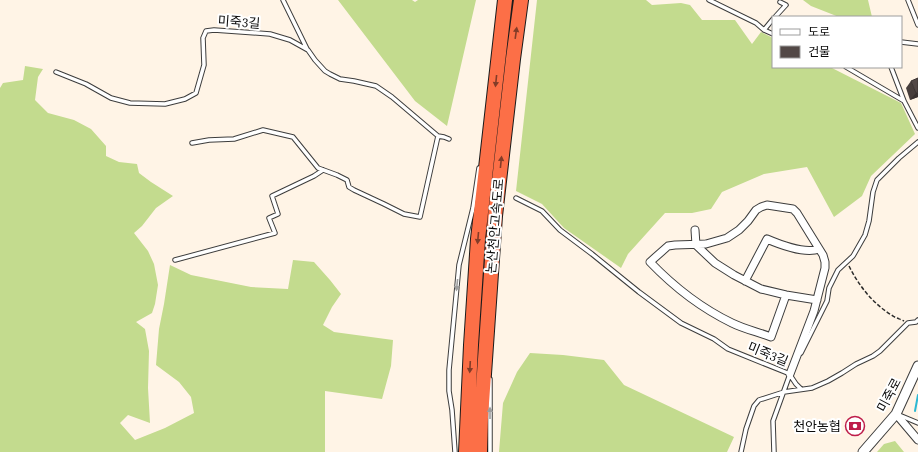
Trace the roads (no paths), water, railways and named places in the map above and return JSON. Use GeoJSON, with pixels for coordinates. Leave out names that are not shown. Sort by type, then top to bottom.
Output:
{"type":"FeatureCollection","features":[{"type":"Feature","properties":{"kind":"highway","name":"논산천안고속도로"},"geometry":{"type":"LineString","coordinates":[[466,452],[478,239],[490,115],[505,0]]}},
{"type":"Feature","properties":{"kind":"highway","name":"논산천안고속도로"},"geometry":{"type":"LineString","coordinates":[[480,452],[481,416],[495,216],[520,0]]}},
{"type":"Feature","properties":{"kind":"street"},"geometry":{"type":"LineString","coordinates":[[786,295],[771,337],[733,324],[708,310],[687,296],[650,262],[668,246],[706,244],[727,238],[739,230],[756,210],[767,205],[793,210],[797,213],[823,255],[825,268],[814,311],[790,374]]}},
{"type":"Feature","properties":{"kind":"street"},"geometry":{"type":"LineString","coordinates":[[695,230],[696,245],[715,263],[745,281],[761,289],[817,300]]}},
{"type":"Feature","properties":{"kind":"street"},"geometry":{"type":"LineString","coordinates":[[745,281],[767,239],[788,247],[814,251],[819,249]]}},
{"type":"Feature","properties":{"kind":"street","name":"미죽로"},"geometry":{"type":"LineString","coordinates":[[863,452],[896,414],[918,366]]}},
{"type":"Feature","properties":{"kind":"street"},"geometry":{"type":"LineString","coordinates":[[896,414],[918,440]]}},
{"type":"Feature","properties":{"kind":"lane"},"geometry":{"type":"LineString","coordinates":[[283,0],[308,50]]}},
{"type":"Feature","properties":{"kind":"lane"},"geometry":{"type":"LineString","coordinates":[[709,0],[756,23],[764,30],[772,34]]}},
{"type":"Feature","properties":{"kind":"lane"},"geometry":{"type":"LineString","coordinates":[[908,0],[918,25]]}},
{"type":"Feature","properties":{"kind":"lane"},"geometry":{"type":"LineString","coordinates":[[776,16],[786,5],[780,2]]}},
{"type":"Feature","properties":{"kind":"lane"},"geometry":{"type":"LineString","coordinates":[[764,30],[772,21]]}},
{"type":"Feature","properties":{"kind":"lane","name":"미죽3길"},"geometry":{"type":"LineString","coordinates":[[56,72],[86,84],[111,98],[130,103],[165,104],[185,99],[196,93],[204,64],[203,38],[206,31],[214,30],[270,34],[290,40],[308,50],[325,70],[340,79],[354,80],[376,86],[392,97],[438,136],[449,139]]}},
{"type":"Feature","properties":{"kind":"lane"},"geometry":{"type":"LineString","coordinates":[[902,42],[918,44]]}},
{"type":"Feature","properties":{"kind":"lane"},"geometry":{"type":"LineString","coordinates":[[848,68],[904,101]]}},
{"type":"Feature","properties":{"kind":"lane"},"geometry":{"type":"LineString","coordinates":[[892,68],[904,101],[918,128]]}},
{"type":"Feature","properties":{"kind":"lane"},"geometry":{"type":"LineString","coordinates":[[192,143],[209,140],[234,139],[263,130],[293,137],[318,168],[347,180],[349,187],[354,190],[404,214],[420,217],[438,136]]}},
{"type":"Feature","properties":{"kind":"lane","name":"미죽3길"},"geometry":{"type":"LineString","coordinates":[[516,198],[542,211],[560,230],[681,323],[714,339],[728,349],[790,374],[827,301],[829,288],[838,270],[853,256],[865,235],[869,221],[873,192],[877,180],[918,142]]}},
{"type":"Feature","properties":{"kind":"lane"},"geometry":{"type":"LineString","coordinates":[[455,452],[448,370],[459,265],[473,208],[480,164]]}},
{"type":"Feature","properties":{"kind":"lane"},"geometry":{"type":"LineString","coordinates":[[174,260],[275,233],[269,218],[278,214],[272,196],[314,176],[323,170]]}},
{"type":"Feature","properties":{"kind":"lane"},"geometry":{"type":"LineString","coordinates":[[490,281],[494,295]]}},
{"type":"Feature","properties":{"kind":"lane"},"geometry":{"type":"LineString","coordinates":[[741,452],[746,429],[754,406],[758,400],[784,392],[812,388],[828,381],[856,364],[873,356],[908,323],[917,321]]}},
{"type":"Feature","properties":{"kind":"lane"},"geometry":{"type":"LineString","coordinates":[[490,452],[491,372]]}},
{"type":"Feature","properties":{"kind":"lane"},"geometry":{"type":"LineString","coordinates":[[790,374],[801,389]]}},
{"type":"Feature","properties":{"kind":"lane"},"geometry":{"type":"LineString","coordinates":[[774,452],[773,421],[790,374]]}},
{"type":"Feature","properties":{"kind":"lane"},"geometry":{"type":"LineString","coordinates":[[896,414],[918,423]]}},
{"type":"Feature","properties":{"kind":"waterway"},"geometry":{"type":"LineString","coordinates":[[915,411],[918,395]]}},
{"type":"Feature","properties":{"kind":"place","name":"천안농협"},"geometry":{"type":"Point","coordinates":[855,426]}}]}
